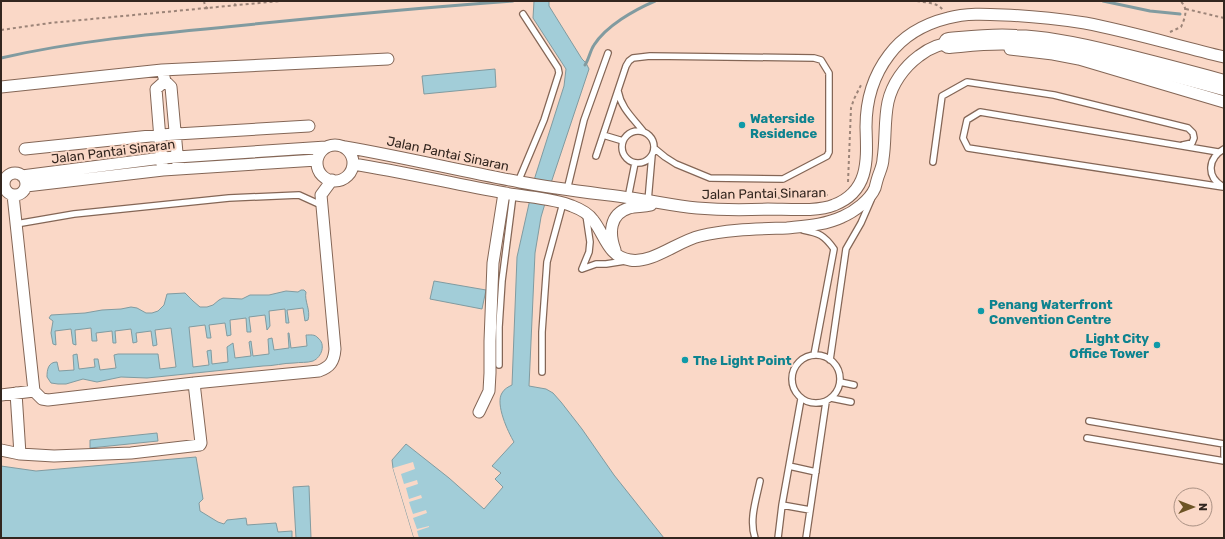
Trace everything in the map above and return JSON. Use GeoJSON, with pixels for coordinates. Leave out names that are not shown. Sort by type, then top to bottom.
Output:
{"type":"FeatureCollection","features":[{"type":"Feature","properties":{"kind":"highway"},"geometry":{"type":"LineString","coordinates":[[949,43],[987,39],[1047,43],[1108,55],[1224,89]]}},
{"type":"Feature","properties":{"kind":"street","name":"Jalan Pantai Sinaran"},"geometry":{"type":"LineString","coordinates":[[344,147],[518,182],[694,208],[735,210],[816,209],[831,207],[842,202],[855,191],[862,180],[866,169],[866,120],[868,98],[877,75],[884,61],[896,46],[917,29],[928,24],[949,17],[972,15],[1029,16],[1085,23],[1224,57]]}},
{"type":"Feature","properties":{"kind":"street"},"geometry":{"type":"LineString","coordinates":[[353,164],[384,168],[512,195],[560,202],[586,212],[597,225],[609,248],[622,258],[629,260],[647,259],[699,236],[724,231],[807,226],[828,223],[851,213],[869,198],[875,188],[883,161],[888,102],[895,83],[909,63],[918,56],[933,47],[949,43]]}},
{"type":"Feature","properties":{"kind":"street"},"geometry":{"type":"LineString","coordinates":[[1,87],[388,59]]}},
{"type":"Feature","properties":{"kind":"street"},"geometry":{"type":"LineString","coordinates":[[164,76],[171,87],[178,169]]}},
{"type":"Feature","properties":{"kind":"street"},"geometry":{"type":"LineString","coordinates":[[163,170],[156,89],[164,76]]}},
{"type":"Feature","properties":{"kind":"street"},"geometry":{"type":"LineString","coordinates":[[25,148],[160,135],[309,126]]}},
{"type":"Feature","properties":{"kind":"street"},"geometry":{"type":"LineString","coordinates":[[335,144],[344,147],[351,154],[353,164],[347,177],[332,180],[323,176],[319,171],[317,160],[322,150],[326,147],[335,144]]}},
{"type":"Feature","properties":{"kind":"street","name":"Jalan Pantai Sinaran"},"geometry":{"type":"LineString","coordinates":[[24,181],[162,158],[326,147]]}},
{"type":"Feature","properties":{"kind":"street","name":"Jalan Pantai Sinaran"},"geometry":{"type":"LineString","coordinates":[[24,181],[317,160]]}},
{"type":"Feature","properties":{"kind":"street"},"geometry":{"type":"LineString","coordinates":[[5,189],[20,194],[23,192],[24,181],[19,174],[12,174],[9,176],[5,189],[16,224],[34,391],[42,399],[48,400],[194,383],[319,371],[326,368],[332,363],[335,356],[335,349],[321,195],[332,180]]}},
{"type":"Feature","properties":{"kind":"street"},"geometry":{"type":"LineString","coordinates":[[479,412],[489,391],[493,263],[512,195]]}},
{"type":"Feature","properties":{"kind":"street","name":"Jalan Pantai Sinaran"},"geometry":{"type":"LineString","coordinates":[[615,253],[612,242],[612,226],[614,219],[620,212],[627,208],[666,203]]}},
{"type":"Feature","properties":{"kind":"street"},"geometry":{"type":"LineString","coordinates":[[1,450],[20,454],[54,456],[130,453],[200,445],[194,383]]}},
{"type":"Feature","properties":{"kind":"street"},"geometry":{"type":"LineString","coordinates":[[1,395],[34,391]]}},
{"type":"Feature","properties":{"kind":"street"},"geometry":{"type":"LineString","coordinates":[[16,393],[20,454]]}},
{"type":"Feature","properties":{"kind":"lane"},"geometry":{"type":"LineString","coordinates":[[518,182],[544,120],[559,73],[558,68],[523,14]]}},
{"type":"Feature","properties":{"kind":"lane"},"geometry":{"type":"LineString","coordinates":[[564,189],[584,120],[608,53]]}},
{"type":"Feature","properties":{"kind":"lane"},"geometry":{"type":"LineString","coordinates":[[596,156],[623,74],[629,61],[633,58],[814,58],[820,60],[830,73],[829,152],[826,156],[783,178],[710,178],[676,164],[654,148]]}},
{"type":"Feature","properties":{"kind":"lane"},"geometry":{"type":"LineString","coordinates":[[933,162],[942,96],[967,82],[1054,95],[1188,128],[1193,133],[1194,138],[1192,143],[1180,146]]}},
{"type":"Feature","properties":{"kind":"lane"},"geometry":{"type":"LineString","coordinates":[[618,90],[619,98],[623,106],[643,131],[653,140],[654,148],[652,154],[648,201]]}},
{"type":"Feature","properties":{"kind":"lane"},"geometry":{"type":"LineString","coordinates":[[1218,152],[980,112],[967,120],[963,138],[968,148],[1224,187]]}},
{"type":"Feature","properties":{"kind":"lane"},"geometry":{"type":"LineString","coordinates":[[643,131],[637,130],[626,136],[623,140],[622,152],[625,157],[635,163],[642,163],[648,160],[652,154]]}},
{"type":"Feature","properties":{"kind":"lane"},"geometry":{"type":"LineString","coordinates":[[603,134],[623,140]]}},
{"type":"Feature","properties":{"kind":"lane"},"geometry":{"type":"LineString","coordinates":[[1224,149],[1218,152],[1214,158],[1211,164],[1211,171],[1213,178],[1217,183],[1224,187]]}},
{"type":"Feature","properties":{"kind":"lane"},"geometry":{"type":"LineString","coordinates":[[628,198],[635,163]]}},
{"type":"Feature","properties":{"kind":"lane"},"geometry":{"type":"LineString","coordinates":[[830,360],[846,248],[861,223],[875,188]]}},
{"type":"Feature","properties":{"kind":"lane"},"geometry":{"type":"LineString","coordinates":[[16,224],[74,214],[229,198],[299,195],[322,205]]}},
{"type":"Feature","properties":{"kind":"lane"},"geometry":{"type":"LineString","coordinates":[[499,365],[499,327],[502,281],[512,195]]}},
{"type":"Feature","properties":{"kind":"lane"},"geometry":{"type":"LineString","coordinates":[[542,372],[542,332],[546,267],[560,202]]}},
{"type":"Feature","properties":{"kind":"lane"},"geometry":{"type":"LineString","coordinates":[[586,212],[590,242],[589,252],[582,268],[596,264],[606,264],[629,260]]}},
{"type":"Feature","properties":{"kind":"lane"},"geometry":{"type":"LineString","coordinates":[[792,227],[817,232],[828,240],[834,249],[814,354]]}},
{"type":"Feature","properties":{"kind":"lane"},"geometry":{"type":"LineString","coordinates":[[814,354],[825,356],[830,360],[838,370],[840,382],[836,394],[819,404],[813,404],[801,399],[793,389],[792,376],[796,364],[806,357],[814,354]]}},
{"type":"Feature","properties":{"kind":"lane"},"geometry":{"type":"LineString","coordinates":[[840,382],[854,384]]}},
{"type":"Feature","properties":{"kind":"lane"},"geometry":{"type":"LineString","coordinates":[[778,538],[782,506],[801,399]]}},
{"type":"Feature","properties":{"kind":"lane"},"geometry":{"type":"LineString","coordinates":[[828,400],[851,402]]}},
{"type":"Feature","properties":{"kind":"lane"},"geometry":{"type":"LineString","coordinates":[[806,538],[828,400]]}},
{"type":"Feature","properties":{"kind":"lane"},"geometry":{"type":"LineString","coordinates":[[1089,421],[1224,444]]}},
{"type":"Feature","properties":{"kind":"lane"},"geometry":{"type":"LineString","coordinates":[[1087,438],[1224,461]]}},
{"type":"Feature","properties":{"kind":"lane"},"geometry":{"type":"LineString","coordinates":[[1224,447],[1224,456]]}},
{"type":"Feature","properties":{"kind":"lane"},"geometry":{"type":"LineString","coordinates":[[789,466],[816,472]]}},
{"type":"Feature","properties":{"kind":"lane"},"geometry":{"type":"LineString","coordinates":[[755,538],[752,530],[753,510],[760,482]]}},
{"type":"Feature","properties":{"kind":"lane"},"geometry":{"type":"LineString","coordinates":[[782,506],[810,510]]}},
{"type":"Feature","properties":{"kind":"path"},"geometry":{"type":"LineString","coordinates":[[204,1],[204,6],[208,9]]}},
{"type":"Feature","properties":{"kind":"path"},"geometry":{"type":"LineString","coordinates":[[234,6],[237,1]]}},
{"type":"Feature","properties":{"kind":"path"},"geometry":{"type":"LineString","coordinates":[[1,30],[50,23],[280,1]]}},
{"type":"Feature","properties":{"kind":"path"},"geometry":{"type":"LineString","coordinates":[[1180,1],[1186,9],[1224,18]]}},
{"type":"Feature","properties":{"kind":"water"},"geometry":{"type":"Polygon","coordinates":[[[534,1],[549,1],[549,6],[589,69],[541,217],[535,253],[529,386],[546,389],[553,393],[561,402],[614,475],[664,538],[414,538],[393,468],[392,460],[406,444],[449,478],[484,509],[503,487],[495,479],[501,473],[492,466],[514,442],[501,411],[500,398],[506,388],[512,385],[517,257],[535,177],[564,86],[566,69],[533,18],[534,1]]]}},
{"type":"Feature","properties":{"kind":"water"},"geometry":{"type":"Polygon","coordinates":[[[495,69],[496,87],[424,94],[422,76],[495,69]]]}},
{"type":"Feature","properties":{"kind":"water"},"geometry":{"type":"Polygon","coordinates":[[[434,281],[486,290],[482,309],[430,299],[434,281]]]}},
{"type":"Feature","properties":{"kind":"water"},"geometry":{"type":"Polygon","coordinates":[[[301,290],[306,292],[309,313],[308,320],[305,321],[303,308],[287,310],[289,323],[286,323],[285,309],[269,311],[270,326],[267,330],[265,315],[249,317],[251,332],[247,332],[246,318],[230,320],[231,335],[227,336],[225,323],[209,325],[211,338],[207,338],[205,325],[189,327],[193,367],[209,365],[207,351],[211,350],[212,364],[228,362],[227,347],[233,343],[235,358],[251,356],[249,342],[251,341],[253,356],[269,354],[268,339],[272,338],[274,350],[289,348],[288,333],[291,348],[307,346],[306,335],[315,336],[320,341],[322,344],[321,354],[313,361],[147,378],[121,377],[97,382],[83,379],[66,384],[51,383],[47,377],[49,367],[54,362],[57,362],[59,371],[74,370],[73,355],[77,354],[79,369],[95,367],[94,359],[98,359],[100,370],[116,368],[114,355],[118,354],[158,354],[160,369],[176,367],[171,328],[155,330],[157,345],[153,346],[151,331],[136,333],[137,342],[133,343],[131,329],[115,331],[116,343],[113,343],[112,331],[96,333],[97,341],[92,341],[91,328],[75,330],[76,345],[73,344],[71,329],[55,331],[56,345],[53,344],[51,333],[53,321],[49,318],[51,315],[85,313],[131,307],[137,308],[146,313],[152,313],[158,311],[164,305],[167,294],[185,293],[200,307],[207,307],[223,298],[242,299],[250,295],[269,295],[286,291],[298,292],[301,290]]]}},
{"type":"Feature","properties":{"kind":"water"},"geometry":{"type":"Polygon","coordinates":[[[157,433],[158,441],[90,448],[90,440],[157,433]]]}},
{"type":"Feature","properties":{"kind":"water"},"geometry":{"type":"Polygon","coordinates":[[[196,457],[203,499],[199,503],[200,511],[224,524],[227,520],[246,518],[247,525],[276,523],[278,532],[292,531],[292,538],[1,538],[1,466],[36,471],[196,457]]]}},
{"type":"Feature","properties":{"kind":"water"},"geometry":{"type":"Polygon","coordinates":[[[309,486],[311,538],[296,538],[293,487],[309,486]]]}},
{"type":"Feature","properties":{"kind":"pier"},"geometry":{"type":"Polygon","coordinates":[[[413,462],[415,469],[401,474],[404,484],[417,480],[418,484],[406,488],[409,499],[421,495],[422,498],[409,502],[413,514],[426,510],[427,513],[413,518],[417,529],[429,526],[417,531],[419,538],[414,538],[393,468],[413,462]]]}},
{"type":"Feature","properties":{"kind":"waterway"},"geometry":{"type":"LineString","coordinates":[[1,58],[57,47],[141,35],[513,1]]}},
{"type":"Feature","properties":{"kind":"waterway"},"geometry":{"type":"LineString","coordinates":[[585,65],[594,45],[606,31],[621,19],[655,1]]}},
{"type":"Feature","properties":{"kind":"waterway"},"geometry":{"type":"LineString","coordinates":[[1103,1],[1150,11],[1180,14]]}},
{"type":"Feature","properties":{"kind":"place","name":"Waterside Residence"},"geometry":{"type":"Point","coordinates":[742,125]}},
{"type":"Feature","properties":{"kind":"place","name":"Penang Waterfront Convention Centre"},"geometry":{"type":"Point","coordinates":[981,311]}},
{"type":"Feature","properties":{"kind":"place","name":"Light City Office Tower"},"geometry":{"type":"Point","coordinates":[1157,345]}},
{"type":"Feature","properties":{"kind":"place","name":"The Light Point"},"geometry":{"type":"Point","coordinates":[685,360]}}]}
